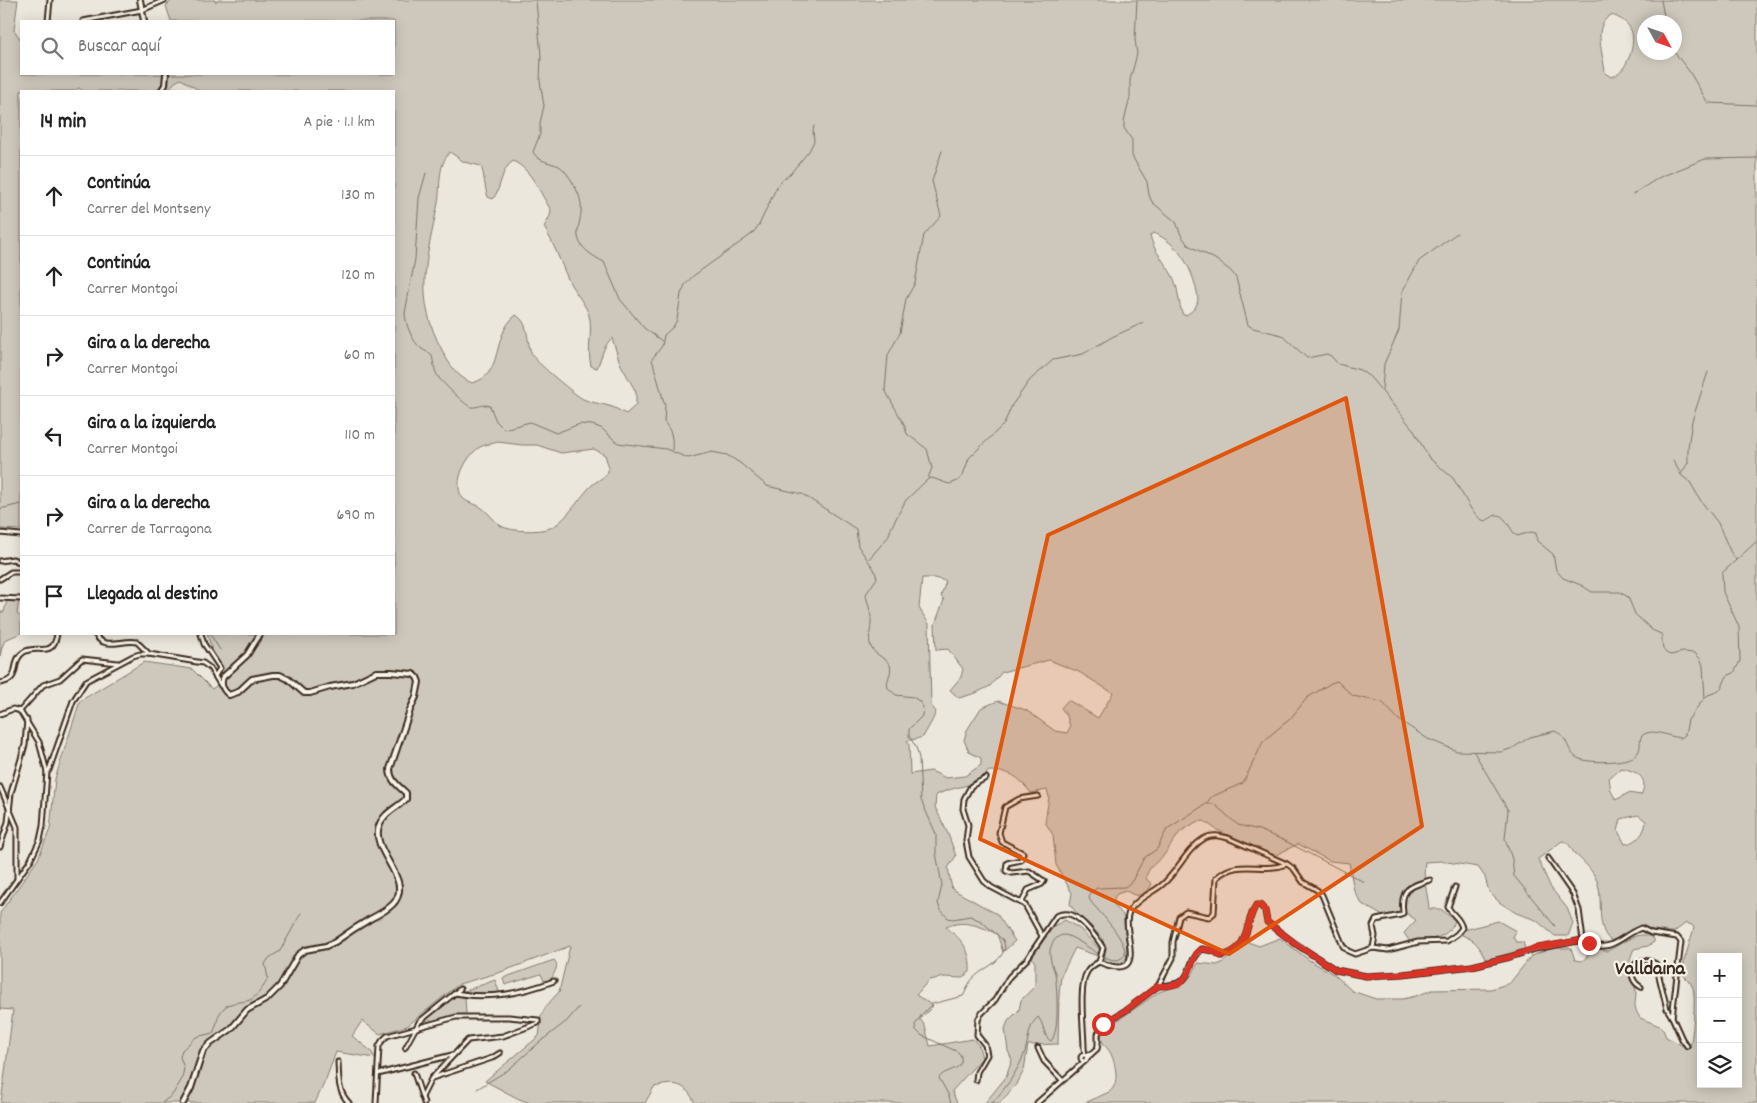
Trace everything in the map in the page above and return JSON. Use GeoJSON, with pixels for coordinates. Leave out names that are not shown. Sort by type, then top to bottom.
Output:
{"type":"FeatureCollection","features":[{"type":"Feature","properties":{"kind":"street"},"geometry":{"type":"LineString","coordinates":[[48,20],[50,0]]}},
{"type":"Feature","properties":{"kind":"street"},"geometry":{"type":"LineString","coordinates":[[140,0],[144,20]]}},
{"type":"Feature","properties":{"kind":"street"},"geometry":{"type":"LineString","coordinates":[[88,20],[142,10],[165,0]]}},
{"type":"Feature","properties":{"kind":"street"},"geometry":{"type":"LineString","coordinates":[[162,90],[165,85],[166,75]]}},
{"type":"Feature","properties":{"kind":"street"},"geometry":{"type":"LineString","coordinates":[[0,533],[20,535]]}},
{"type":"Feature","properties":{"kind":"street"},"geometry":{"type":"LineString","coordinates":[[0,561],[13,559],[20,562]]}},
{"type":"Feature","properties":{"kind":"street"},"geometry":{"type":"LineString","coordinates":[[0,579],[11,572],[20,572]]}},
{"type":"Feature","properties":{"kind":"street"},"geometry":{"type":"LineString","coordinates":[[0,598],[20,599]]}},
{"type":"Feature","properties":{"kind":"street"},"geometry":{"type":"LineString","coordinates":[[0,683],[8,682],[13,677],[18,659],[22,654],[27,650],[49,649],[56,641],[57,635]]}},
{"type":"Feature","properties":{"kind":"street"},"geometry":{"type":"LineString","coordinates":[[96,635],[102,642],[107,644],[136,642],[149,654]]}},
{"type":"Feature","properties":{"kind":"street"},"geometry":{"type":"LineString","coordinates":[[201,635],[220,678],[223,676]]}},
{"type":"Feature","properties":{"kind":"street"},"geometry":{"type":"LineString","coordinates":[[223,689],[221,682],[223,676],[247,655],[259,635]]}},
{"type":"Feature","properties":{"kind":"street"},"geometry":{"type":"LineString","coordinates":[[47,772],[73,701],[84,684],[119,664],[136,655],[149,654],[203,663],[223,676]]}},
{"type":"Feature","properties":{"kind":"street"},"geometry":{"type":"LineString","coordinates":[[20,711],[44,685],[60,679],[82,659],[119,664]]}},
{"type":"Feature","properties":{"kind":"street"},"geometry":{"type":"LineString","coordinates":[[217,672],[229,670]]}},
{"type":"Feature","properties":{"kind":"street"},"geometry":{"type":"LineString","coordinates":[[183,1103],[191,1088],[203,1051],[231,1028],[247,1010],[267,999],[280,986],[298,955],[305,950],[326,946],[335,942],[394,904],[398,894],[399,882],[378,840],[378,827],[385,816],[406,799],[406,793],[393,781],[390,770],[416,696],[419,682],[413,674],[376,672],[353,683],[330,687],[310,694],[304,693],[288,679],[280,675],[273,675],[252,679],[234,695],[229,695],[223,689],[217,672]]}},
{"type":"Feature","properties":{"kind":"street"},"geometry":{"type":"LineString","coordinates":[[0,714],[13,709],[20,711],[39,742],[47,772],[41,835],[30,861],[0,903]]}},
{"type":"Feature","properties":{"kind":"street"},"geometry":{"type":"LineString","coordinates":[[0,846],[5,836],[11,793],[25,745],[27,720]]}},
{"type":"Feature","properties":{"kind":"street"},"geometry":{"type":"LineString","coordinates":[[986,778],[971,786],[964,799],[964,809],[968,825],[966,841],[969,857],[984,881],[991,887],[1025,905],[1042,936]]}},
{"type":"Feature","properties":{"kind":"street"},"geometry":{"type":"LineString","coordinates":[[0,787],[17,827],[17,878]]}},
{"type":"Feature","properties":{"kind":"street"},"geometry":{"type":"LineString","coordinates":[[1022,902],[1028,890],[1042,884],[1044,881],[1029,871],[1012,873],[1006,871],[1007,863],[1021,860],[1023,853],[1002,842],[999,833],[1003,810],[1007,804],[1019,799],[1038,796]]}},
{"type":"Feature","properties":{"kind":"street"},"geometry":{"type":"LineString","coordinates":[[1099,962],[1116,967],[1122,967],[1126,964],[1131,955],[1127,923],[1128,912],[1138,901],[1166,882],[1194,848],[1206,838],[1219,836],[1228,838],[1287,864],[1303,882],[1318,890],[1322,895],[1345,949],[1355,954],[1373,948],[1388,950],[1418,942],[1448,941],[1454,937],[1462,928],[1459,918],[1448,907],[1455,887]]}},
{"type":"Feature","properties":{"kind":"street"},"geometry":{"type":"LineString","coordinates":[[1548,858],[1573,894],[1579,910],[1583,940]]}},
{"type":"Feature","properties":{"kind":"street"},"geometry":{"type":"LineString","coordinates":[[1037,1103],[1077,1066],[1083,1058],[1097,1048],[1098,1034],[1103,1024],[1126,1010],[1158,986],[1172,958],[1173,942],[1179,917],[1186,912],[1209,918],[1214,913],[1216,878],[1227,871],[1240,867],[1275,867],[1287,864]]}},
{"type":"Feature","properties":{"kind":"street"},"geometry":{"type":"LineString","coordinates":[[1373,948],[1374,922],[1380,918],[1401,916],[1403,913],[1402,900],[1406,891],[1415,885],[1430,880]]}},
{"type":"Feature","properties":{"kind":"street"},"geometry":{"type":"LineString","coordinates":[[1158,986],[1181,983],[1189,972],[1196,954],[1202,949],[1214,951],[1221,956],[1232,953],[1247,935],[1256,905],[1260,905],[1265,910],[1267,922],[1296,944],[1336,970],[1366,976],[1472,966],[1510,957],[1535,948],[1583,940],[1602,946],[1613,945],[1633,931],[1641,928],[1651,933],[1677,937],[1681,942],[1672,1017]]}},
{"type":"Feature","properties":{"kind":"street"},"geometry":{"type":"LineString","coordinates":[[976,1080],[977,1072],[988,1055],[985,1046],[977,1035],[978,1020],[981,1014],[995,1000],[1009,977],[1027,959],[1056,916],[1066,914],[1074,916],[1091,932],[1103,948],[1099,962],[1088,970],[1084,978],[1083,1058]]}},
{"type":"Feature","properties":{"kind":"street"},"geometry":{"type":"LineString","coordinates":[[1641,987],[1635,981],[1633,968],[1635,963],[1641,960],[1651,961],[1656,964],[1667,1009],[1687,1046]]}},
{"type":"Feature","properties":{"kind":"street"},"geometry":{"type":"LineString","coordinates":[[455,993],[496,996],[519,992],[554,981]]}},
{"type":"Feature","properties":{"kind":"street"},"geometry":{"type":"LineString","coordinates":[[406,1048],[419,1022],[460,989]]}},
{"type":"Feature","properties":{"kind":"street"},"geometry":{"type":"LineString","coordinates":[[376,1103],[379,1052],[382,1041],[387,1036],[456,1017],[509,1017],[538,1020],[538,1023],[503,1036],[468,1040],[431,1079],[422,1096]]}},
{"type":"Feature","properties":{"kind":"street"},"geometry":{"type":"LineString","coordinates":[[1038,1048],[1044,1060],[1062,1080]]}},
{"type":"Feature","properties":{"kind":"street"},"geometry":{"type":"LineString","coordinates":[[431,1079],[500,1054]]}},
{"type":"Feature","properties":{"kind":"street"},"geometry":{"type":"LineString","coordinates":[[378,1074],[452,1055]]}},
{"type":"Feature","properties":{"kind":"street"},"geometry":{"type":"LineString","coordinates":[[338,1062],[340,1090],[342,1096],[349,1103]]}},
{"type":"Feature","properties":{"kind":"street"},"geometry":{"type":"LineString","coordinates":[[414,1073],[424,1103]]}},
{"type":"Feature","properties":{"kind":"highlighted area"},"geometry":{"type":"Polygon","coordinates":[[[1346,398],[1422,826],[1229,954],[980,839],[1048,535],[1346,398]]]}},
{"type":"Feature","properties":{"kind":"shaded area"},"geometry":{"type":"Polygon","coordinates":[[[0,0],[18,0],[14,30],[20,39],[20,75],[395,75],[395,20],[171,20],[166,6],[172,0],[215,0],[215,2],[219,0],[1757,0],[1757,1103],[1085,1103],[1109,1092],[1115,1085],[1116,1074],[1114,1064],[1110,1052],[1101,1039],[1105,1029],[1159,992],[1184,984],[1192,975],[1198,963],[1217,965],[1248,942],[1259,946],[1280,938],[1309,960],[1335,975],[1352,991],[1376,999],[1403,999],[1432,990],[1491,989],[1510,983],[1531,956],[1553,948],[1571,948],[1575,960],[1582,961],[1587,957],[1590,948],[1593,947],[1607,951],[1630,938],[1642,935],[1648,936],[1654,939],[1654,942],[1648,946],[1634,949],[1631,956],[1629,973],[1636,990],[1636,1010],[1640,1018],[1662,1027],[1666,1037],[1689,1049],[1693,1029],[1694,993],[1692,986],[1682,972],[1694,928],[1686,923],[1674,932],[1637,928],[1614,940],[1610,940],[1605,934],[1601,920],[1597,881],[1588,866],[1575,854],[1568,844],[1562,841],[1538,859],[1551,888],[1567,908],[1573,923],[1568,936],[1555,936],[1536,920],[1516,913],[1499,902],[1489,892],[1485,877],[1478,867],[1441,861],[1425,862],[1425,880],[1429,909],[1441,909],[1455,921],[1451,928],[1442,936],[1410,942],[1404,933],[1416,920],[1407,914],[1383,916],[1362,904],[1354,891],[1349,863],[1330,861],[1298,844],[1274,856],[1217,830],[1204,821],[1196,822],[1180,832],[1164,855],[1150,868],[1146,876],[1147,880],[1152,884],[1147,890],[1137,895],[1126,891],[1117,894],[1114,898],[1115,906],[1123,915],[1128,952],[1122,962],[1115,965],[1105,960],[1103,940],[1077,914],[1070,904],[1072,893],[1056,865],[1053,835],[1045,822],[1049,797],[1047,790],[1031,793],[1017,778],[1004,772],[989,771],[976,783],[936,795],[935,807],[956,856],[948,868],[952,889],[997,914],[1015,941],[1003,952],[997,934],[991,931],[966,924],[946,927],[957,936],[967,951],[970,972],[961,978],[945,977],[929,980],[916,995],[933,1006],[920,1019],[925,1026],[930,1046],[973,1039],[979,1046],[982,1058],[952,1091],[957,1103],[695,1103],[683,1087],[674,1084],[654,1087],[645,1103],[531,1103],[519,1099],[485,1081],[539,1036],[540,1018],[546,1006],[559,992],[570,946],[501,972],[459,984],[407,1026],[380,1034],[362,1021],[352,1036],[371,1051],[375,1058],[336,1052],[315,1103],[1,1103],[13,1010],[0,1009],[0,913],[38,859],[50,829],[55,779],[80,701],[144,662],[192,669],[212,689],[224,680],[226,676],[214,655],[207,635],[395,635],[395,90],[198,90],[181,79],[175,82],[168,90],[82,90],[79,88],[76,90],[20,90],[20,530],[0,529],[0,0]],[[1611,15],[1601,26],[1600,41],[1605,73],[1611,77],[1617,75],[1626,64],[1633,41],[1627,24],[1611,15]],[[450,152],[441,170],[438,203],[427,260],[425,295],[433,330],[451,365],[458,374],[472,383],[482,379],[494,364],[503,333],[516,315],[524,323],[533,356],[548,372],[583,399],[611,407],[626,414],[636,405],[636,392],[620,363],[612,338],[605,348],[597,368],[591,366],[589,315],[571,284],[544,227],[551,210],[535,182],[525,170],[513,161],[503,174],[493,199],[488,197],[481,166],[464,162],[450,152]],[[1154,233],[1150,235],[1152,241],[1173,277],[1181,310],[1183,315],[1186,315],[1195,307],[1198,300],[1190,271],[1176,248],[1154,233]],[[498,442],[480,447],[466,462],[460,477],[459,491],[462,497],[482,508],[501,526],[506,528],[526,531],[550,528],[566,516],[591,486],[607,474],[609,468],[605,455],[594,449],[561,453],[537,445],[498,442]],[[922,578],[919,608],[929,624],[931,705],[936,712],[923,737],[907,741],[909,744],[910,774],[931,771],[946,778],[965,776],[981,765],[981,758],[969,752],[964,740],[967,730],[981,708],[998,701],[1026,710],[1055,731],[1067,733],[1070,727],[1067,716],[1061,708],[1068,700],[1098,718],[1113,693],[1079,672],[1049,660],[1002,672],[990,686],[959,698],[950,690],[961,677],[963,669],[948,649],[936,650],[935,624],[944,600],[941,596],[946,581],[922,578]],[[1621,768],[1609,778],[1611,791],[1616,800],[1628,793],[1641,795],[1644,784],[1643,779],[1632,771],[1621,768]],[[1638,815],[1621,819],[1618,831],[1625,844],[1633,842],[1640,837],[1646,821],[1638,815]]]}},
{"type":"Feature","properties":{"kind":"shaded area"},"geometry":{"type":"Polygon","coordinates":[[[7,600],[19,601],[17,614],[20,616],[20,633],[5,640],[0,657],[0,612],[4,612],[7,600]]]}},
{"type":"Feature","properties":{"kind":"shaded area"},"geometry":{"type":"Polygon","coordinates":[[[1065,920],[1080,929],[1100,950],[1098,956],[1075,948],[1061,976],[1058,1044],[1028,1045],[1024,1070],[1018,1082],[1000,1103],[985,1103],[1006,1077],[1012,1060],[1008,1051],[1005,1029],[1008,1021],[1019,1010],[1021,1000],[1035,986],[1035,963],[1032,957],[1054,926],[1065,920]]]}},
{"type":"Feature","properties":{"kind":"shaded area"},"geometry":{"type":"Polygon","coordinates":[[[1498,921],[1516,931],[1513,937],[1516,942],[1523,942],[1525,949],[1486,960],[1477,944],[1462,935],[1464,930],[1498,921]]]}},
{"type":"Feature","properties":{"kind":"shaded area"},"geometry":{"type":"Polygon","coordinates":[[[554,960],[556,967],[551,980],[545,983],[541,974],[505,985],[503,978],[554,960]]]}},
{"type":"Feature","properties":{"kind":"shaded area"},"geometry":{"type":"Polygon","coordinates":[[[495,980],[500,994],[462,992],[495,980]]]}},
{"type":"Feature","properties":{"kind":"shaded area"},"geometry":{"type":"Polygon","coordinates":[[[457,995],[465,996],[466,1015],[429,1022],[426,1020],[457,995]]]}},
{"type":"Feature","properties":{"kind":"waterway"},"geometry":{"type":"LineString","coordinates":[[536,0],[541,56],[540,81],[544,106],[540,123],[540,134],[533,152],[541,160],[559,166],[570,177],[581,202],[578,229],[581,245],[589,253],[604,262],[620,299],[644,328],[662,341]]}},
{"type":"Feature","properties":{"kind":"waterway"},"geometry":{"type":"LineString","coordinates":[[1137,0],[1135,39],[1137,54],[1130,80],[1130,97],[1124,122],[1124,128],[1132,140],[1132,156],[1147,182],[1152,202],[1176,222],[1181,235],[1188,245],[1215,259],[1231,271],[1236,278],[1248,325],[1282,335],[1307,358],[1327,354],[1338,364],[1360,370],[1370,377],[1413,429],[1429,458],[1453,478],[1471,509],[1480,519],[1485,521],[1499,515],[1503,517],[1517,536],[1531,532],[1536,533],[1537,541],[1553,554],[1556,570],[1563,578],[1581,585],[1592,592],[1620,592],[1628,597],[1635,614],[1652,630],[1661,634],[1663,649],[1667,654],[1695,653],[1701,660],[1705,698]]}},
{"type":"Feature","properties":{"kind":"waterway"},"geometry":{"type":"LineString","coordinates":[[1661,0],[1664,15]]}},
{"type":"Feature","properties":{"kind":"waterway"},"geometry":{"type":"LineString","coordinates":[[1680,60],[1708,103],[1757,105]]}},
{"type":"Feature","properties":{"kind":"waterway"},"geometry":{"type":"LineString","coordinates":[[672,451],[671,435],[669,428],[664,422],[665,406],[652,359],[662,346],[664,335],[673,327],[677,320],[681,294],[685,285],[693,276],[752,234],[759,225],[778,184],[790,174],[809,151],[814,141],[814,126]]}},
{"type":"Feature","properties":{"kind":"waterway"},"geometry":{"type":"LineString","coordinates":[[928,478],[932,468],[927,449],[907,434],[904,424],[885,390],[888,355],[900,333],[906,299],[915,283],[924,235],[941,216],[932,181],[942,151]]}},
{"type":"Feature","properties":{"kind":"waterway"},"geometry":{"type":"LineString","coordinates":[[1633,194],[1660,177],[1705,159],[1757,158]]}},
{"type":"Feature","properties":{"kind":"waterway"},"geometry":{"type":"LineString","coordinates":[[426,173],[419,198],[415,259],[405,317],[410,333],[416,342],[432,356],[437,376],[464,403],[471,407],[490,406],[496,421],[504,429],[530,422],[556,433],[580,424],[592,425],[601,428],[618,443],[666,449],[688,458],[712,452],[727,455],[740,463],[767,486],[802,494],[856,529],[858,546],[874,569],[877,578],[866,594],[871,619],[869,639],[872,649],[890,665],[891,671],[887,682],[888,688],[896,695],[913,697],[923,707],[922,716],[909,729],[909,736],[916,747],[919,758],[921,800],[936,834],[936,853],[942,885],[938,903],[940,909],[948,918],[970,916],[981,921],[1003,940],[1005,947],[1003,953],[995,962],[974,977],[963,996],[932,1004],[915,1025],[916,1030],[921,1035],[958,1052],[961,1056],[960,1065],[939,1078],[951,1103]]}},
{"type":"Feature","properties":{"kind":"waterway"},"geometry":{"type":"LineString","coordinates":[[1382,390],[1384,364],[1399,330],[1402,292],[1419,261],[1457,233]]}},
{"type":"Feature","properties":{"kind":"waterway"},"geometry":{"type":"LineString","coordinates":[[869,559],[888,537],[906,500],[928,479],[932,478],[949,484],[958,481],[963,475],[969,458],[1004,424],[1012,405],[1030,380],[1053,360],[1083,354],[1112,337],[1143,323]]}},
{"type":"Feature","properties":{"kind":"waterway"},"geometry":{"type":"LineString","coordinates":[[1681,474],[1688,463],[1688,447],[1692,421],[1708,372]]}},
{"type":"Feature","properties":{"kind":"waterway"},"geometry":{"type":"LineString","coordinates":[[1673,460],[1681,475],[1690,482],[1701,501],[1718,523],[1736,560]]}},
{"type":"Feature","properties":{"kind":"waterway"},"geometry":{"type":"LineString","coordinates":[[0,509],[20,504]]}},
{"type":"Feature","properties":{"kind":"waterway"},"geometry":{"type":"LineString","coordinates":[[1206,804],[1211,797],[1243,783],[1263,742],[1290,719],[1307,698],[1337,681],[1353,696],[1382,702],[1399,720],[1428,739],[1457,751],[1501,752],[1513,748],[1530,737],[1555,731],[1563,737],[1576,757],[1588,761],[1606,762],[1625,760],[1636,755],[1640,748],[1641,737],[1649,732],[1681,738],[1685,735],[1688,720],[1701,702],[1708,695],[1721,689],[1727,676],[1734,673],[1740,661],[1739,627],[1723,592],[1722,573],[1757,541]]}},
{"type":"Feature","properties":{"kind":"waterway"},"geometry":{"type":"LineString","coordinates":[[211,635],[220,650]]}},
{"type":"Feature","properties":{"kind":"waterway"},"geometry":{"type":"LineString","coordinates":[[1474,752],[1508,810],[1505,839],[1512,859],[1514,876],[1555,926]]}},
{"type":"Feature","properties":{"kind":"waterway"},"geometry":{"type":"LineString","coordinates":[[1103,956],[1117,960],[1125,955],[1125,949],[1118,935],[1091,902],[1089,898],[1090,893],[1097,888],[1125,887],[1132,881],[1144,858],[1157,849],[1167,829],[1206,804],[1214,804],[1238,825],[1259,830],[1285,841],[1364,882]]}},
{"type":"Feature","properties":{"kind":"waterway"},"geometry":{"type":"LineString","coordinates":[[162,1103],[173,1094],[182,1079],[184,1068],[180,1057],[182,1050],[196,1037],[213,1033],[221,1011],[227,1006],[250,1000],[258,994],[268,978],[265,964],[269,958],[280,951],[301,913]]}},
{"type":"Feature","properties":{"kind":"waterway"},"geometry":{"type":"LineString","coordinates":[[992,1103],[1017,1070],[1025,1052],[1034,1021],[1038,1017],[1048,1039],[1051,1041],[1054,1036],[1057,1019],[1057,998],[1055,973],[1050,959],[1050,951],[1054,941],[1059,936],[1069,936],[1099,954]]}},
{"type":"Feature","properties":{"kind":"waterway"},"geometry":{"type":"LineString","coordinates":[[477,1089],[508,1070],[567,1021],[579,1007]]}},
{"type":"Feature","properties":{"kind":"district","name":"Valldaina"},"geometry":{"type":"Point","coordinates":[1650,970]}},
{"type":"Feature","properties":{"kind":"route"},"geometry":{"type":"LineString","coordinates":[[1103,1024],[1126,1010],[1158,986],[1181,983],[1186,978],[1196,954],[1202,949],[1214,951],[1221,956],[1232,953],[1247,935],[1256,905],[1264,907],[1265,918],[1270,926],[1336,970],[1366,976],[1472,966],[1510,957],[1535,948],[1583,940],[1589,943]]}}]}
